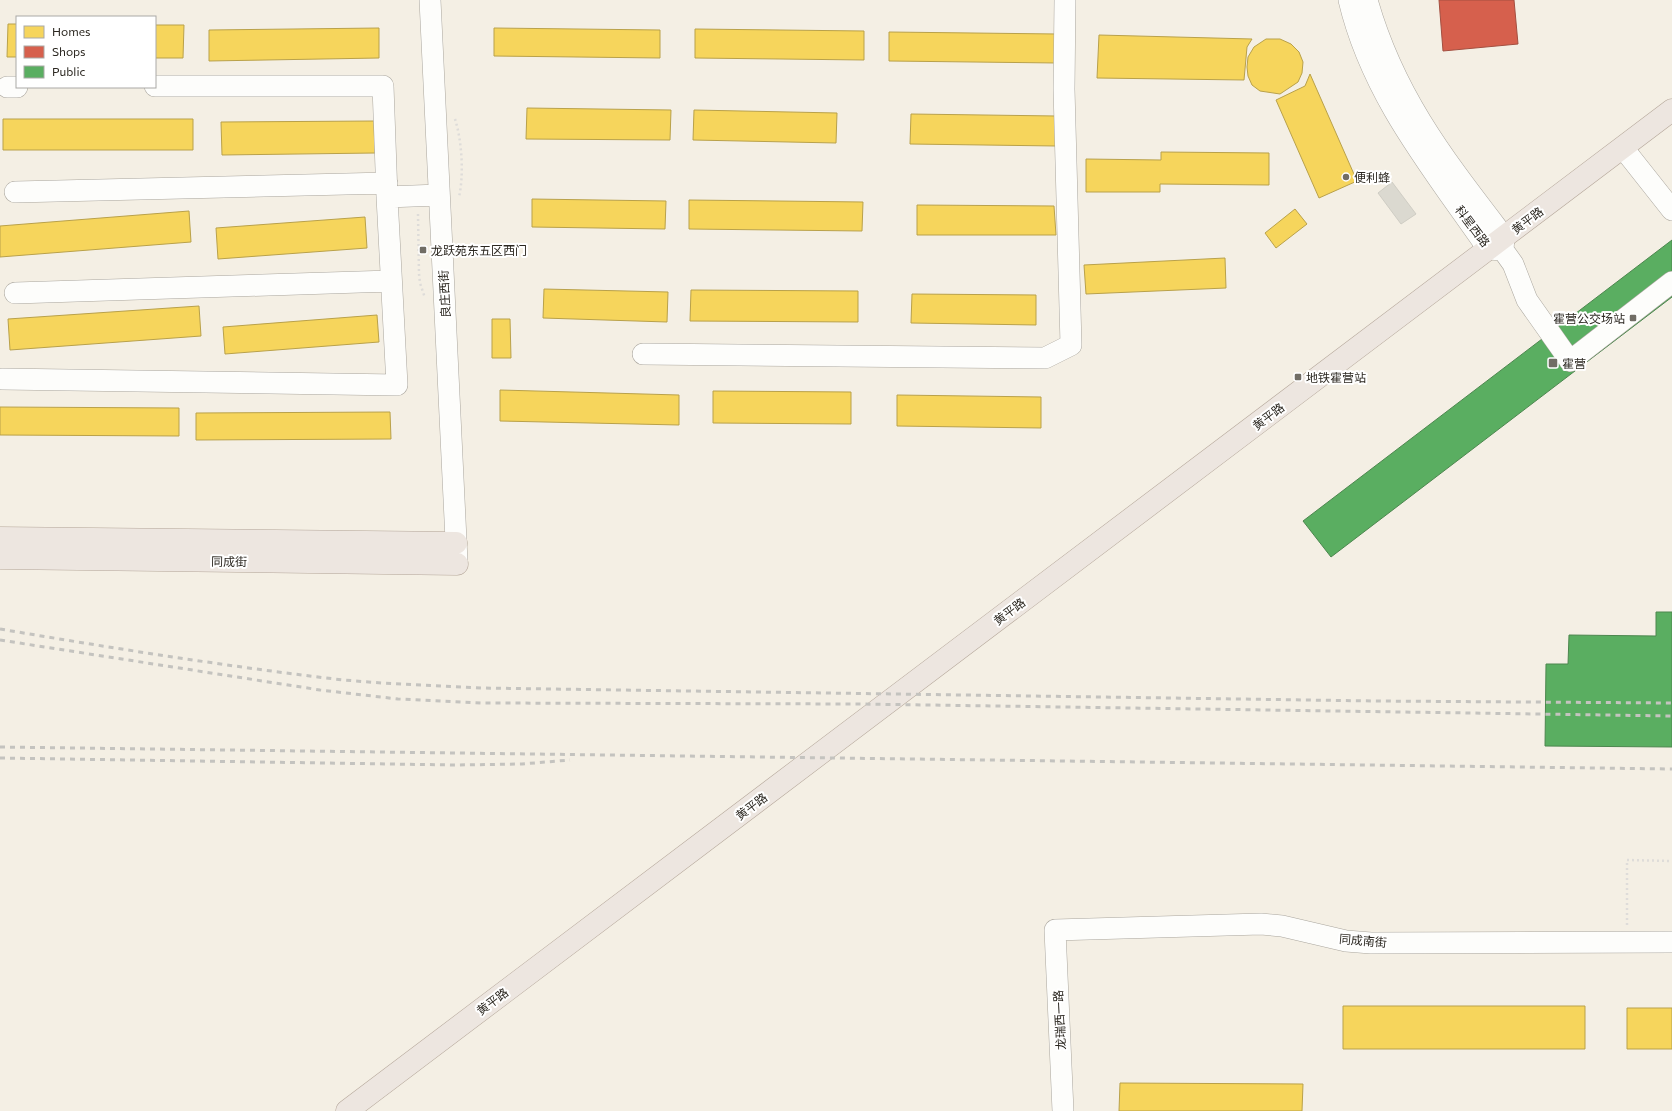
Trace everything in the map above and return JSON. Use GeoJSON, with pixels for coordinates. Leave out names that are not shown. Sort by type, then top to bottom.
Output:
{"type":"FeatureCollection","features":[{"type":"Feature","properties":{"kind":"main road","name":"黄平路"},"geometry":{"type":"LineString","coordinates":[[1626,151],[1672,110]]}},
{"type":"Feature","properties":{"kind":"main road","name":"黄平路"},"geometry":{"type":"LineString","coordinates":[[347,1111],[1499,245],[1626,151],[1672,122]]}},
{"type":"Feature","properties":{"kind":"main road","name":"黄平路"},"geometry":{"type":"LineString","coordinates":[[365,1111],[1499,245]]}},
{"type":"Feature","properties":{"kind":"main road","name":"同成街"},"geometry":{"type":"LineString","coordinates":[[0,538],[457,554]]}},
{"type":"Feature","properties":{"kind":"main road","name":"同成街"},"geometry":{"type":"LineString","coordinates":[[0,558],[457,554]]}},
{"type":"Feature","properties":{"kind":"street","name":"良庄西街"},"geometry":{"type":"LineString","coordinates":[[430,0],[457,554]]}},
{"type":"Feature","properties":{"kind":"street"},"geometry":{"type":"LineString","coordinates":[[642,354],[1045,358],[1071,345],[1064,89],[1065,0]]}},
{"type":"Feature","properties":{"kind":"street","name":"科星西路"},"geometry":{"type":"LineString","coordinates":[[1349,0],[1364,50],[1400,122],[1425,160],[1499,245]]}},
{"type":"Feature","properties":{"kind":"street","name":"科星西路"},"geometry":{"type":"LineString","coordinates":[[1367,0],[1376,30],[1389,63],[1416,114],[1499,245]]}},
{"type":"Feature","properties":{"kind":"street"},"geometry":{"type":"LineString","coordinates":[[2,379],[397,385],[387,190],[384,86],[156,86]]}},
{"type":"Feature","properties":{"kind":"street"},"geometry":{"type":"LineString","coordinates":[[1626,151],[1672,210]]}},
{"type":"Feature","properties":{"kind":"street"},"geometry":{"type":"LineString","coordinates":[[15,192],[387,190],[439,196]]}},
{"type":"Feature","properties":{"kind":"street"},"geometry":{"type":"LineString","coordinates":[[1499,245],[1513,264],[1527,300],[1570,360],[1672,282]]}},
{"type":"Feature","properties":{"kind":"street"},"geometry":{"type":"LineString","coordinates":[[15,292],[391,281]]}},
{"type":"Feature","properties":{"kind":"street","name":"同成南街"},"geometry":{"type":"LineString","coordinates":[[1055,930],[1261,924],[1282,926],[1346,941],[1371,943],[1672,942]]}},
{"type":"Feature","properties":{"kind":"street","name":"龙瑞西一路"},"geometry":{"type":"LineString","coordinates":[[1055,930],[1063,1111]]}},
{"type":"Feature","properties":{"kind":"path"},"geometry":{"type":"LineString","coordinates":[[1627,942],[1627,860],[1672,861]]}},
{"type":"Feature","properties":{"kind":"building: Homes"},"geometry":{"type":"Polygon","coordinates":[[[8,24],[16,24],[16,57],[7,57],[8,24]]]}},
{"type":"Feature","properties":{"kind":"building: Homes"},"geometry":{"type":"Polygon","coordinates":[[[156,25],[184,25],[183,58],[156,58],[156,25]]]}},
{"type":"Feature","properties":{"kind":"building: Homes"},"geometry":{"type":"Polygon","coordinates":[[[379,28],[379,58],[209,61],[209,30],[379,28]]]}},
{"type":"Feature","properties":{"kind":"building: Homes"},"geometry":{"type":"Polygon","coordinates":[[[494,28],[660,30],[660,58],[494,56],[494,28]]]}},
{"type":"Feature","properties":{"kind":"building: Homes"},"geometry":{"type":"Polygon","coordinates":[[[695,29],[864,31],[864,60],[695,58],[695,29]]]}},
{"type":"Feature","properties":{"kind":"building: Homes"},"geometry":{"type":"Polygon","coordinates":[[[889,32],[1057,34],[1057,63],[889,61],[889,32]]]}},
{"type":"Feature","properties":{"kind":"building: Homes"},"geometry":{"type":"Polygon","coordinates":[[[1099,35],[1252,39],[1247,47],[1244,80],[1097,78],[1099,35]]]}},
{"type":"Feature","properties":{"kind":"building: Homes"},"geometry":{"type":"Polygon","coordinates":[[[1266,39],[1280,39],[1291,44],[1299,52],[1303,62],[1302,73],[1298,82],[1280,94],[1260,91],[1252,85],[1248,76],[1248,57],[1254,47],[1266,39]]]}},
{"type":"Feature","properties":{"kind":"building: Homes"},"geometry":{"type":"Polygon","coordinates":[[[1310,74],[1357,181],[1319,198],[1276,100],[1305,86],[1310,74]]]}},
{"type":"Feature","properties":{"kind":"building: Homes"},"geometry":{"type":"Polygon","coordinates":[[[527,108],[671,110],[670,140],[526,139],[527,108]]]}},
{"type":"Feature","properties":{"kind":"building: Homes"},"geometry":{"type":"Polygon","coordinates":[[[694,110],[837,113],[836,143],[693,140],[694,110]]]}},
{"type":"Feature","properties":{"kind":"building: Homes"},"geometry":{"type":"Polygon","coordinates":[[[911,114],[1056,116],[1056,146],[910,144],[911,114]]]}},
{"type":"Feature","properties":{"kind":"building: Homes"},"geometry":{"type":"Polygon","coordinates":[[[3,119],[193,119],[193,150],[3,150],[3,119]]]}},
{"type":"Feature","properties":{"kind":"building: Homes"},"geometry":{"type":"Polygon","coordinates":[[[374,121],[375,153],[222,155],[221,122],[374,121]]]}},
{"type":"Feature","properties":{"kind":"building: Homes"},"geometry":{"type":"Polygon","coordinates":[[[1161,152],[1269,153],[1269,185],[1160,184],[1160,192],[1086,192],[1086,159],[1161,160],[1161,152]]]}},
{"type":"Feature","properties":{"kind":"building: Homes"},"geometry":{"type":"Polygon","coordinates":[[[532,199],[666,201],[665,229],[532,227],[532,199]]]}},
{"type":"Feature","properties":{"kind":"building: Homes"},"geometry":{"type":"Polygon","coordinates":[[[689,200],[863,202],[862,231],[689,229],[689,200]]]}},
{"type":"Feature","properties":{"kind":"building: Homes"},"geometry":{"type":"Polygon","coordinates":[[[917,205],[1054,206],[1056,235],[917,235],[917,205]]]}},
{"type":"Feature","properties":{"kind":"building: Homes"},"geometry":{"type":"Polygon","coordinates":[[[1295,209],[1307,224],[1276,248],[1265,233],[1295,209]]]}},
{"type":"Feature","properties":{"kind":"building: Homes"},"geometry":{"type":"Polygon","coordinates":[[[189,211],[191,242],[0,257],[0,226],[189,211]]]}},
{"type":"Feature","properties":{"kind":"building: Homes"},"geometry":{"type":"Polygon","coordinates":[[[365,217],[367,248],[218,259],[216,228],[365,217]]]}},
{"type":"Feature","properties":{"kind":"building: Homes"},"geometry":{"type":"Polygon","coordinates":[[[1225,258],[1226,288],[1086,294],[1084,265],[1225,258]]]}},
{"type":"Feature","properties":{"kind":"building: Homes"},"geometry":{"type":"Polygon","coordinates":[[[544,289],[668,292],[667,322],[543,318],[544,289]]]}},
{"type":"Feature","properties":{"kind":"building: Homes"},"geometry":{"type":"Polygon","coordinates":[[[691,290],[858,291],[858,322],[690,321],[691,290]]]}},
{"type":"Feature","properties":{"kind":"building: Homes"},"geometry":{"type":"Polygon","coordinates":[[[912,294],[1036,295],[1036,325],[911,323],[912,294]]]}},
{"type":"Feature","properties":{"kind":"building: Homes"},"geometry":{"type":"Polygon","coordinates":[[[199,306],[201,336],[10,350],[8,319],[199,306]]]}},
{"type":"Feature","properties":{"kind":"building: Homes"},"geometry":{"type":"Polygon","coordinates":[[[377,315],[379,342],[225,354],[223,327],[377,315]]]}},
{"type":"Feature","properties":{"kind":"building: Homes"},"geometry":{"type":"Polygon","coordinates":[[[492,319],[510,319],[511,358],[492,358],[492,319]]]}},
{"type":"Feature","properties":{"kind":"building: Homes"},"geometry":{"type":"Polygon","coordinates":[[[500,390],[679,395],[679,425],[500,421],[500,390]]]}},
{"type":"Feature","properties":{"kind":"building: Homes"},"geometry":{"type":"Polygon","coordinates":[[[713,391],[851,392],[851,424],[713,423],[713,391]]]}},
{"type":"Feature","properties":{"kind":"building: Homes"},"geometry":{"type":"Polygon","coordinates":[[[897,395],[1041,397],[1041,428],[897,426],[897,395]]]}},
{"type":"Feature","properties":{"kind":"building: Homes"},"geometry":{"type":"Polygon","coordinates":[[[0,407],[179,408],[179,436],[0,435],[0,407]]]}},
{"type":"Feature","properties":{"kind":"building: Homes"},"geometry":{"type":"Polygon","coordinates":[[[390,412],[391,439],[196,440],[196,413],[390,412]]]}},
{"type":"Feature","properties":{"kind":"building: Homes"},"geometry":{"type":"Polygon","coordinates":[[[1343,1006],[1585,1006],[1585,1049],[1343,1049],[1343,1006]]]}},
{"type":"Feature","properties":{"kind":"building: Homes"},"geometry":{"type":"Polygon","coordinates":[[[1627,1008],[1672,1008],[1672,1049],[1627,1049],[1627,1008]]]}},
{"type":"Feature","properties":{"kind":"building: Homes"},"geometry":{"type":"Polygon","coordinates":[[[1120,1083],[1303,1084],[1302,1111],[1119,1111],[1120,1083]]]}},
{"type":"Feature","properties":{"kind":"building: Shops"},"geometry":{"type":"Polygon","coordinates":[[[1439,0],[1514,0],[1518,44],[1443,51],[1439,0]]]}},
{"type":"Feature","properties":{"kind":"building: Public"},"geometry":{"type":"Polygon","coordinates":[[[1672,240],[1672,297],[1331,557],[1303,521],[1672,240]]]}},
{"type":"Feature","properties":{"kind":"building: Public"},"geometry":{"type":"Polygon","coordinates":[[[1656,612],[1672,612],[1672,747],[1545,746],[1546,664],[1568,664],[1569,635],[1656,636],[1656,612]]]}},
{"type":"Feature","properties":{"kind":"building: Other"},"geometry":{"type":"Polygon","coordinates":[[[1392,182],[1416,214],[1401,224],[1378,193],[1392,182]]]}},
{"type":"Feature","properties":{"kind":"railway"},"geometry":{"type":"LineString","coordinates":[[0,629],[238,667],[318,677],[379,683],[482,688],[1376,701],[1672,703]]}},
{"type":"Feature","properties":{"kind":"railway"},"geometry":{"type":"LineString","coordinates":[[0,640],[320,690],[398,699],[481,703],[860,704],[1672,716]]}},
{"type":"Feature","properties":{"kind":"railway"},"geometry":{"type":"LineString","coordinates":[[0,747],[1672,769]]}},
{"type":"Feature","properties":{"kind":"railway"},"geometry":{"type":"LineString","coordinates":[[0,758],[455,765],[522,764],[570,760]]}},
{"type":"Feature","properties":{"kind":"place","name":"便利蜂"},"geometry":{"type":"Point","coordinates":[1346,177]}},
{"type":"Feature","properties":{"kind":"place","name":"龙跃苑东五区西门"},"geometry":{"type":"Point","coordinates":[423,250]}},
{"type":"Feature","properties":{"kind":"place","name":"霍营公交场站"},"geometry":{"type":"Point","coordinates":[1633,318]}},
{"type":"Feature","properties":{"kind":"place","name":"霍营"},"geometry":{"type":"Point","coordinates":[1553,363]}},
{"type":"Feature","properties":{"kind":"place","name":"地铁霍营站"},"geometry":{"type":"Point","coordinates":[1298,377]}}]}
